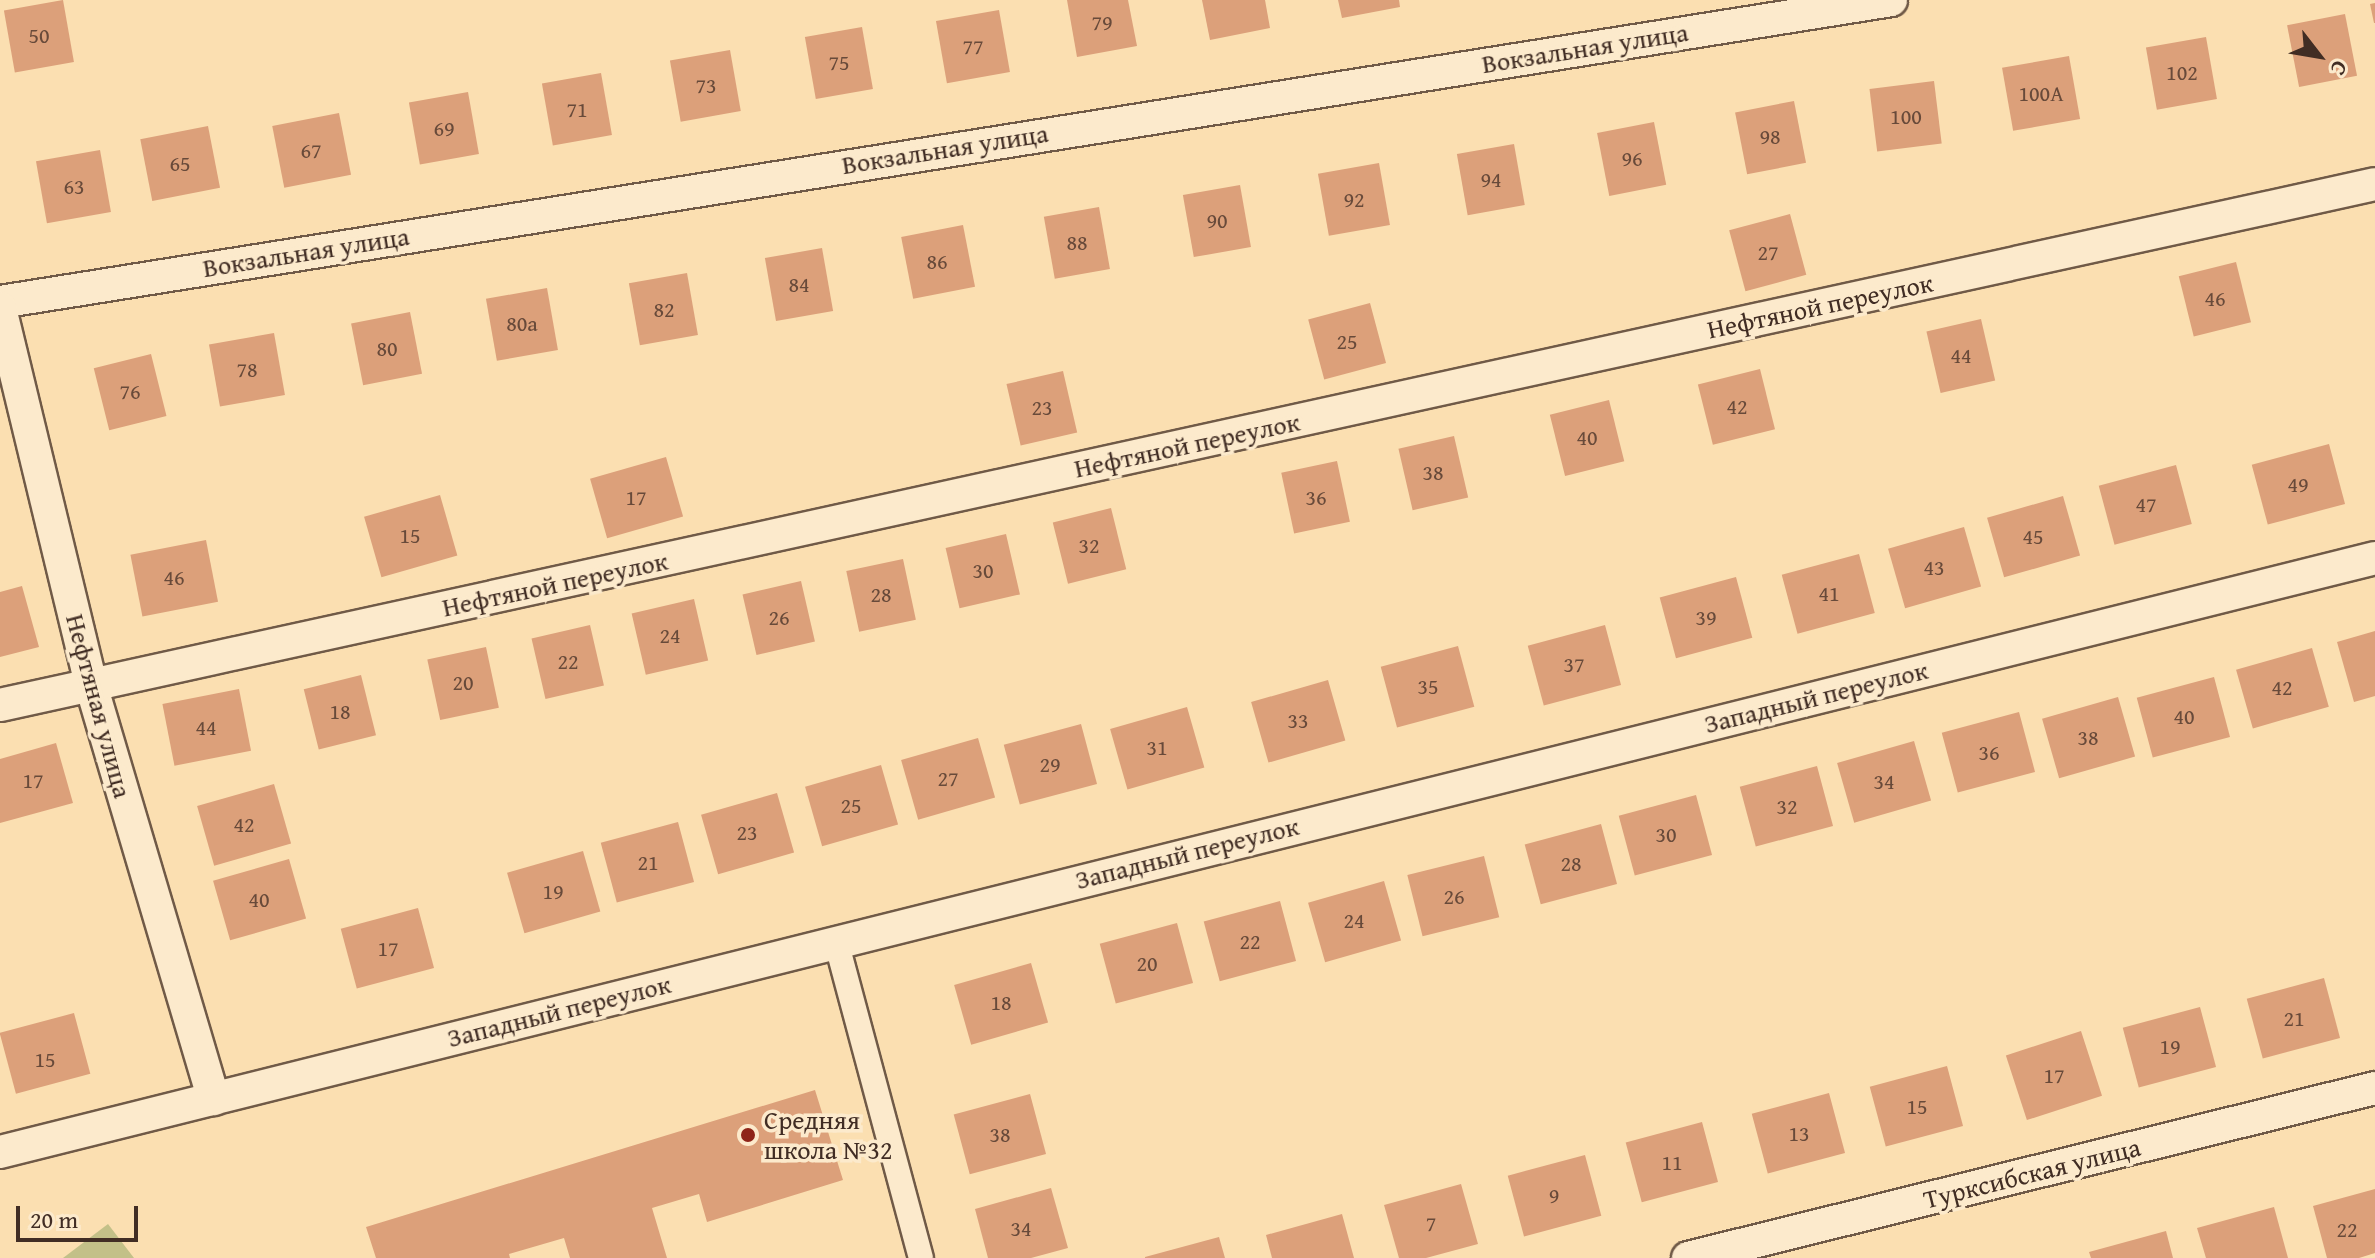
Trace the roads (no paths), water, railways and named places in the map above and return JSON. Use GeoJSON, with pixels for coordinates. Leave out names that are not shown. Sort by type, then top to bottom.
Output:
{"type":"FeatureCollection","features":[{"type":"Feature","properties":{"kind":"street","name":"Вокзальная улица"},"geometry":{"type":"LineString","coordinates":[[0,302],[1891,0]]}},
{"type":"Feature","properties":{"kind":"street","name":"Нефтяной переулок"},"geometry":{"type":"LineString","coordinates":[[0,705],[2375,184]]}},
{"type":"Feature","properties":{"kind":"street","name":"Нефтяная улица"},"geometry":{"type":"LineString","coordinates":[[0,308],[91,685],[214,1099]]}},
{"type":"Feature","properties":{"kind":"street","name":"Западный переулок"},"geometry":{"type":"LineString","coordinates":[[0,1152],[2375,558]]}},
{"type":"Feature","properties":{"kind":"street"},"geometry":{"type":"LineString","coordinates":[[836,941],[921,1258]]}},
{"type":"Feature","properties":{"kind":"street","name":"Турксибская улица"},"geometry":{"type":"LineString","coordinates":[[1688,1258],[2375,1088]]}},
{"type":"Feature","properties":{"kind":"place","name":"Средняя школа №32"},"geometry":{"type":"Point","coordinates":[748,1135]}}]}
